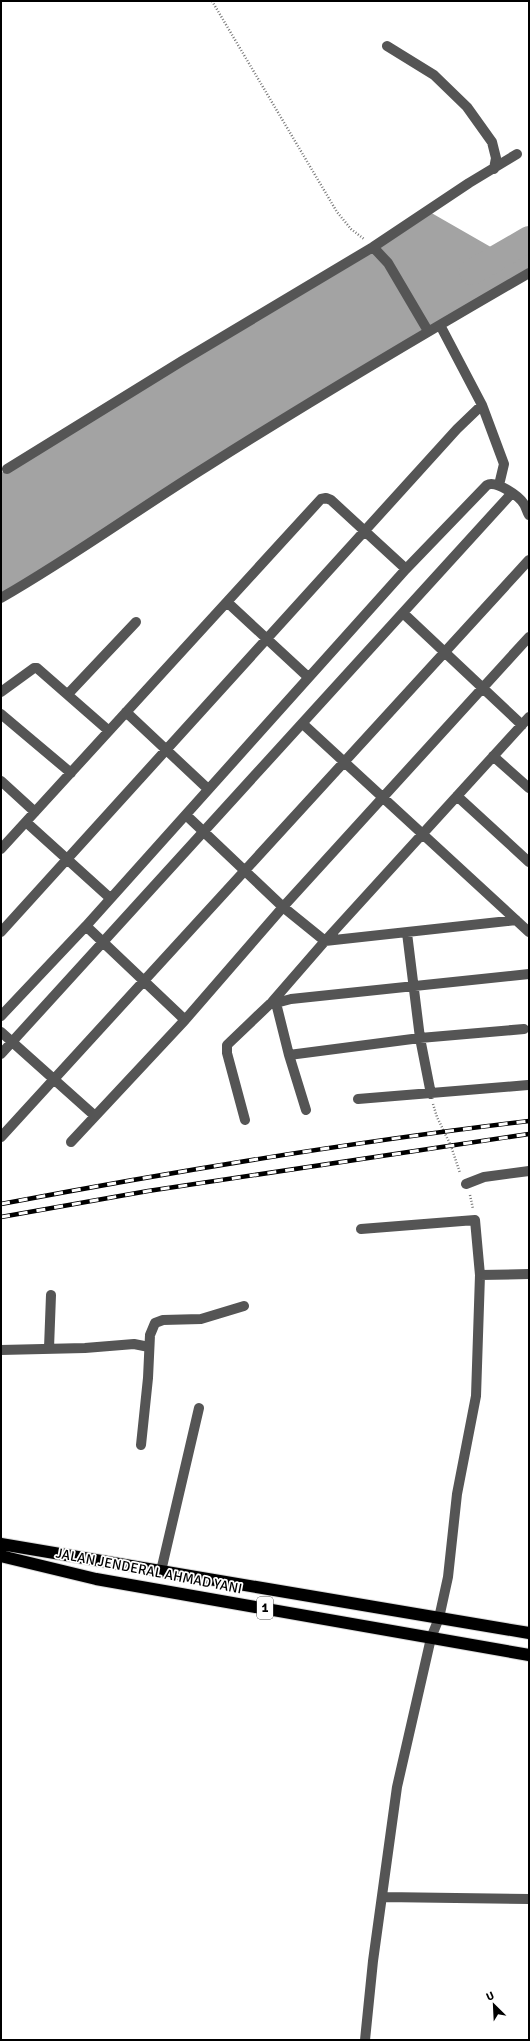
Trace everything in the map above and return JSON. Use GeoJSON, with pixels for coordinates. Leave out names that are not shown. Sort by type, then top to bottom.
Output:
{"type":"FeatureCollection","features":[{"type":"Feature","properties":{"kind":"highway","name":"JALAN JENDERAL AHMAD YANI"},"geometry":{"type":"LineString","coordinates":[[1,1544],[529,1633]]}},
{"type":"Feature","properties":{"kind":"highway","name":"JALAN JENDERAL AHMAD YANI"},"geometry":{"type":"LineString","coordinates":[[1,1556],[96,1579],[529,1655]]}},
{"type":"Feature","properties":{"kind":"street"},"geometry":{"type":"LineString","coordinates":[[387,46],[434,75],[467,107],[492,142],[496,158],[494,169]]}},
{"type":"Feature","properties":{"kind":"street"},"geometry":{"type":"LineString","coordinates":[[8,469],[175,365],[373,247],[517,154]]}},
{"type":"Feature","properties":{"kind":"street"},"geometry":{"type":"LineString","coordinates":[[373,247],[388,263],[428,331]]}},
{"type":"Feature","properties":{"kind":"street"},"geometry":{"type":"LineString","coordinates":[[1,598],[45,573],[206,467],[428,331],[529,273]]}},
{"type":"Feature","properties":{"kind":"street"},"geometry":{"type":"LineString","coordinates":[[440,325],[482,406],[504,464],[499,484]]}},
{"type":"Feature","properties":{"kind":"street"},"geometry":{"type":"LineString","coordinates":[[1,932],[457,429],[482,406]]}},
{"type":"Feature","properties":{"kind":"street"},"geometry":{"type":"LineString","coordinates":[[1,1016],[5,1004],[86,926],[406,569],[487,486],[490,484],[499,484],[511,494],[526,502],[529,516]]}},
{"type":"Feature","properties":{"kind":"street"},"geometry":{"type":"LineString","coordinates":[[1,1054],[102,941],[204,833],[511,494]]}},
{"type":"Feature","properties":{"kind":"street"},"geometry":{"type":"LineString","coordinates":[[1,849],[321,498],[331,500],[406,569]]}},
{"type":"Feature","properties":{"kind":"street"},"geometry":{"type":"LineString","coordinates":[[1,1137],[444,651],[529,560]]}},
{"type":"Feature","properties":{"kind":"street"},"geometry":{"type":"LineString","coordinates":[[227,602],[308,677]]}},
{"type":"Feature","properties":{"kind":"street"},"geometry":{"type":"LineString","coordinates":[[245,1120],[227,1045],[274,1003],[325,941],[526,721],[484,689],[403,613]]}},
{"type":"Feature","properties":{"kind":"street"},"geometry":{"type":"LineString","coordinates":[[68,694],[136,622]]}},
{"type":"Feature","properties":{"kind":"street"},"geometry":{"type":"LineString","coordinates":[[71,1142],[185,1020],[283,907],[484,689],[529,637]]}},
{"type":"Feature","properties":{"kind":"street"},"geometry":{"type":"LineString","coordinates":[[1,692],[34,668],[37,668],[109,731]]}},
{"type":"Feature","properties":{"kind":"street"},"geometry":{"type":"LineString","coordinates":[[126,712],[208,789]]}},
{"type":"Feature","properties":{"kind":"street"},"geometry":{"type":"LineString","coordinates":[[1,714],[71,773]]}},
{"type":"Feature","properties":{"kind":"street"},"geometry":{"type":"LineString","coordinates":[[303,724],[423,832],[522,926]]}},
{"type":"Feature","properties":{"kind":"street"},"geometry":{"type":"LineString","coordinates":[[493,756],[529,788]]}},
{"type":"Feature","properties":{"kind":"street"},"geometry":{"type":"LineString","coordinates":[[1,781],[35,812]]}},
{"type":"Feature","properties":{"kind":"street"},"geometry":{"type":"LineString","coordinates":[[457,796],[529,862]]}},
{"type":"Feature","properties":{"kind":"street"},"geometry":{"type":"LineString","coordinates":[[186,815],[283,907],[325,941],[407,933],[522,926],[529,918]]}},
{"type":"Feature","properties":{"kind":"street"},"geometry":{"type":"LineString","coordinates":[[26,822],[110,898]]}},
{"type":"Feature","properties":{"kind":"street"},"geometry":{"type":"LineString","coordinates":[[86,926],[185,1020]]}},
{"type":"Feature","properties":{"kind":"street"},"geometry":{"type":"LineString","coordinates":[[407,933],[420,1038],[431,1094]]}},
{"type":"Feature","properties":{"kind":"street"},"geometry":{"type":"LineString","coordinates":[[274,1003],[291,999],[529,974]]}},
{"type":"Feature","properties":{"kind":"street"},"geometry":{"type":"LineString","coordinates":[[274,1003],[306,1110]]}},
{"type":"Feature","properties":{"kind":"street"},"geometry":{"type":"LineString","coordinates":[[289,1055],[420,1038],[524,1029]]}},
{"type":"Feature","properties":{"kind":"street"},"geometry":{"type":"LineString","coordinates":[[1,1032],[95,1116]]}},
{"type":"Feature","properties":{"kind":"street"},"geometry":{"type":"LineString","coordinates":[[358,1099],[431,1094],[528,1084]]}},
{"type":"Feature","properties":{"kind":"street"},"geometry":{"type":"LineString","coordinates":[[466,1184],[484,1176],[529,1171]]}},
{"type":"Feature","properties":{"kind":"street"},"geometry":{"type":"LineString","coordinates":[[361,1229],[475,1220],[480,1275],[476,1396],[457,1494],[448,1577],[439,1618],[430,1638],[397,1787],[373,1961],[365,2040]]}},
{"type":"Feature","properties":{"kind":"street"},"geometry":{"type":"LineString","coordinates":[[480,1275],[529,1274]]}},
{"type":"Feature","properties":{"kind":"street"},"geometry":{"type":"LineString","coordinates":[[49,1348],[51,1295]]}},
{"type":"Feature","properties":{"kind":"street"},"geometry":{"type":"LineString","coordinates":[[141,1445],[148,1378],[151,1329],[157,1321],[201,1319],[244,1306]]}},
{"type":"Feature","properties":{"kind":"street"},"geometry":{"type":"LineString","coordinates":[[1,1350],[85,1348],[134,1344],[149,1347]]}},
{"type":"Feature","properties":{"kind":"street"},"geometry":{"type":"LineString","coordinates":[[161,1571],[199,1408]]}},
{"type":"Feature","properties":{"kind":"street"},"geometry":{"type":"LineString","coordinates":[[383,1897],[529,1898]]}},
{"type":"Feature","properties":{"kind":"path"},"geometry":{"type":"LineString","coordinates":[[212,1],[337,212],[350,229],[360,236]]}},
{"type":"Feature","properties":{"kind":"path"},"geometry":{"type":"LineString","coordinates":[[431,1094],[437,1117],[466,1184],[475,1220]]}},
{"type":"Feature","properties":{"kind":"shaded area"},"geometry":{"type":"Polygon","coordinates":[[[428,211],[503,254],[529,239],[529,273],[1,597],[1,473],[428,211]]]}},
{"type":"Feature","properties":{"kind":"waterway"},"geometry":{"type":"LineString","coordinates":[[472,272],[529,239]]}},
{"type":"Feature","properties":{"kind":"railway"},"geometry":{"type":"LineString","coordinates":[[1,1204],[264,1158],[396,1138],[529,1121]]}},
{"type":"Feature","properties":{"kind":"railway"},"geometry":{"type":"LineString","coordinates":[[1,1217],[148,1191],[529,1134]]}}]}
